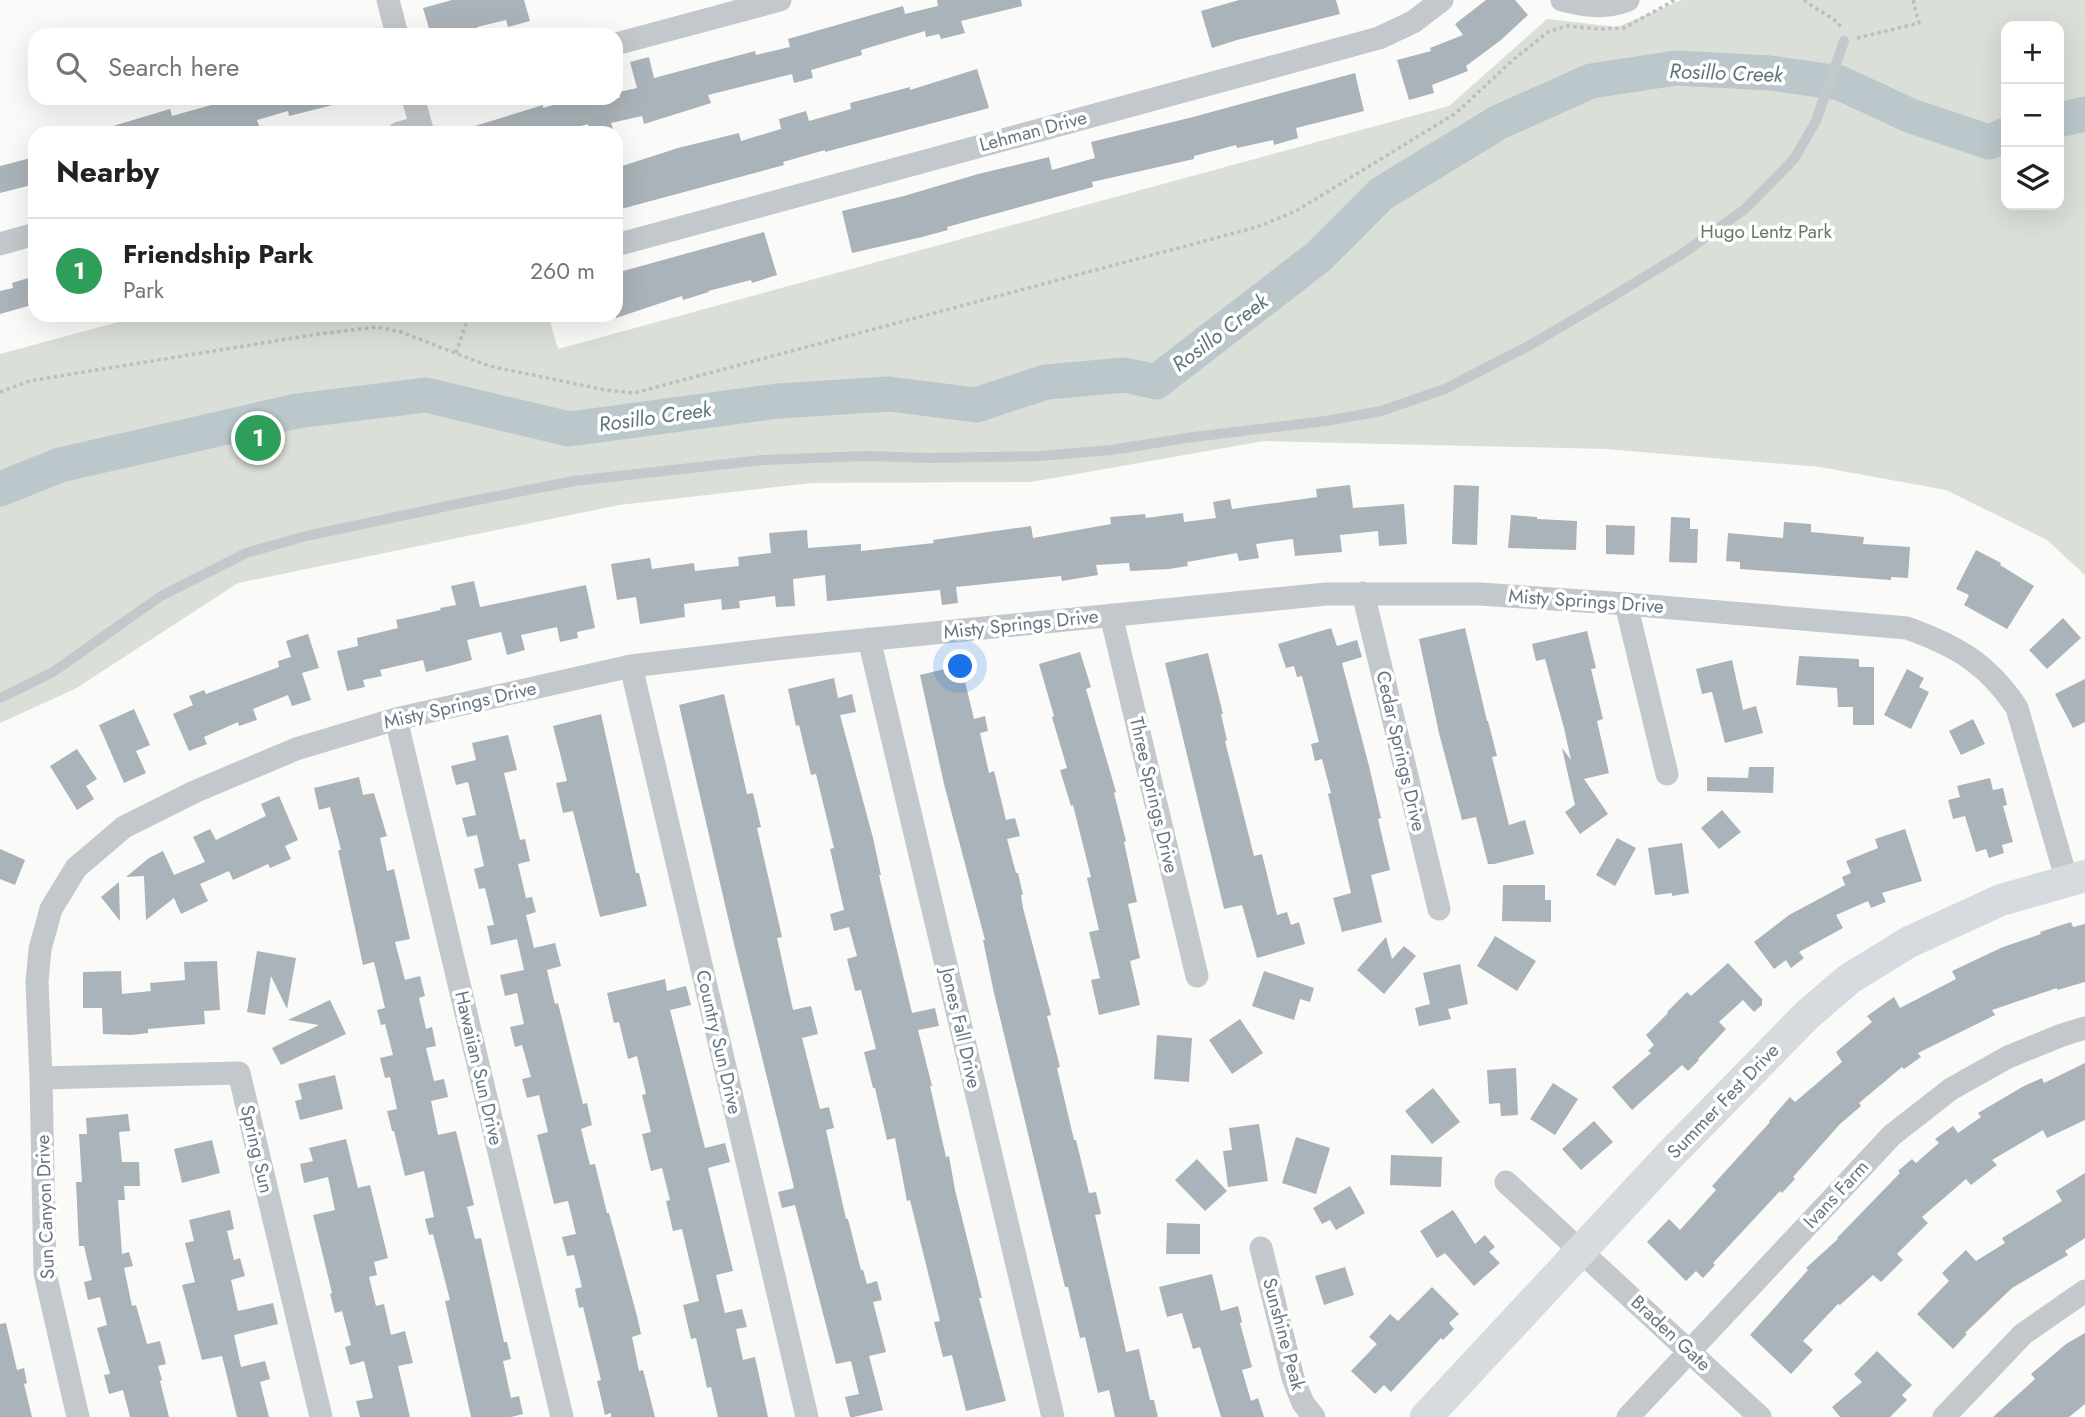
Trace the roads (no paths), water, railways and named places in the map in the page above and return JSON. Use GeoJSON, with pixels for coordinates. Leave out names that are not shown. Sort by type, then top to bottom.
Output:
{"type":"FeatureCollection","features":[{"type":"Feature","properties":{"kind":"street"},"geometry":{"type":"LineString","coordinates":[[388,0],[395,28]]}},
{"type":"Feature","properties":{"kind":"street"},"geometry":{"type":"LineString","coordinates":[[623,42],[780,0]]}},
{"type":"Feature","properties":{"kind":"street","name":"Lehman Drive"},"geometry":{"type":"LineString","coordinates":[[623,243],[1379,37],[1413,22],[1441,0]]}},
{"type":"Feature","properties":{"kind":"street"},"geometry":{"type":"LineString","coordinates":[[1562,0],[1588,7],[1618,4],[1628,0]]}},
{"type":"Feature","properties":{"kind":"street"},"geometry":{"type":"LineString","coordinates":[[415,105],[415,126]]}},
{"type":"Feature","properties":{"kind":"street"},"geometry":{"type":"LineString","coordinates":[[0,244],[28,236]]}},
{"type":"Feature","properties":{"kind":"street","name":"Cedar Springs Drive"},"geometry":{"type":"LineString","coordinates":[[1363,593],[1439,909]]}},
{"type":"Feature","properties":{"kind":"street","name":"Misty Springs Drive"},"geometry":{"type":"LineString","coordinates":[[41,1078],[37,982],[40,949],[51,909],[76,867],[124,827],[194,792],[296,748],[396,719],[631,666],[1111,615],[1326,594],[1480,594],[1908,628],[1948,644],[1979,664],[2006,692],[2017,708],[2076,879]]}},
{"type":"Feature","properties":{"kind":"street"},"geometry":{"type":"LineString","coordinates":[[1626,604],[1667,774]]}},
{"type":"Feature","properties":{"kind":"street","name":"Three Springs Drive"},"geometry":{"type":"LineString","coordinates":[[1111,615],[1197,976]]}},
{"type":"Feature","properties":{"kind":"street","name":"Jones Fall Drive"},"geometry":{"type":"LineString","coordinates":[[869,639],[1053,1417]]}},
{"type":"Feature","properties":{"kind":"street","name":"Country Sun Drive"},"geometry":{"type":"LineString","coordinates":[[631,666],[807,1417]]}},
{"type":"Feature","properties":{"kind":"street","name":"Hawaiian Sun Drive"},"geometry":{"type":"LineString","coordinates":[[396,719],[562,1417]]}},
{"type":"Feature","properties":{"kind":"street","name":"Summer Fest Drive"},"geometry":{"type":"LineString","coordinates":[[1426,1417],[1581,1250],[1807,1015],[1849,979],[1909,942],[1978,910],[2001,900],[2076,879]]}},
{"type":"Feature","properties":{"kind":"street","name":"Ivans Farm"},"geometry":{"type":"LineString","coordinates":[[1628,1417],[1892,1135],[1951,1089],[2008,1058],[2085,1028]]}},
{"type":"Feature","properties":{"kind":"street","name":"Spring Sun"},"geometry":{"type":"LineString","coordinates":[[41,1078],[239,1073],[321,1417]]}},
{"type":"Feature","properties":{"kind":"street","name":"Sun Canyon Drive"},"geometry":{"type":"LineString","coordinates":[[41,1078],[45,1273],[78,1417]]}},
{"type":"Feature","properties":{"kind":"street","name":"Braden Gate"},"geometry":{"type":"LineString","coordinates":[[1506,1182],[1760,1417]]}},
{"type":"Feature","properties":{"kind":"street","name":"Sunshine Peak"},"geometry":{"type":"LineString","coordinates":[[1261,1248],[1293,1378],[1303,1403],[1314,1417]]}},
{"type":"Feature","properties":{"kind":"street"},"geometry":{"type":"LineString","coordinates":[[1944,1417],[2023,1334],[2085,1291]]}},
{"type":"Feature","properties":{"kind":"lane"},"geometry":{"type":"LineString","coordinates":[[0,698],[53,672],[161,596],[246,553],[462,503],[574,481],[763,460],[867,456],[1040,456],[1111,450],[1381,411],[1445,389],[1532,344],[1685,252],[1745,209],[1794,159],[1816,121],[1844,41]]}},
{"type":"Feature","properties":{"kind":"waterway","name":"Rosillo Creek"},"geometry":{"type":"LineString","coordinates":[[0,489],[60,465],[297,411],[426,395],[569,429],[778,401],[889,394],[976,405],[1046,382],[1125,375],[1156,382],[1318,257],[1381,194],[1499,122],[1591,81],[1676,68],[1770,73],[1840,83],[1911,116],[1989,142],[2001,137]]}},
{"type":"Feature","properties":{"kind":"waterway","name":"Rosillo Creek"},"geometry":{"type":"LineString","coordinates":[[2064,119],[2085,114]]}},
{"type":"Feature","properties":{"kind":"place","name":"Friendship Park"},"geometry":{"type":"Point","coordinates":[258,438]}},
{"type":"Feature","properties":{"kind":"park label","name":"Hugo Lentz Park"},"geometry":{"type":"Point","coordinates":[1766,231]}}]}
